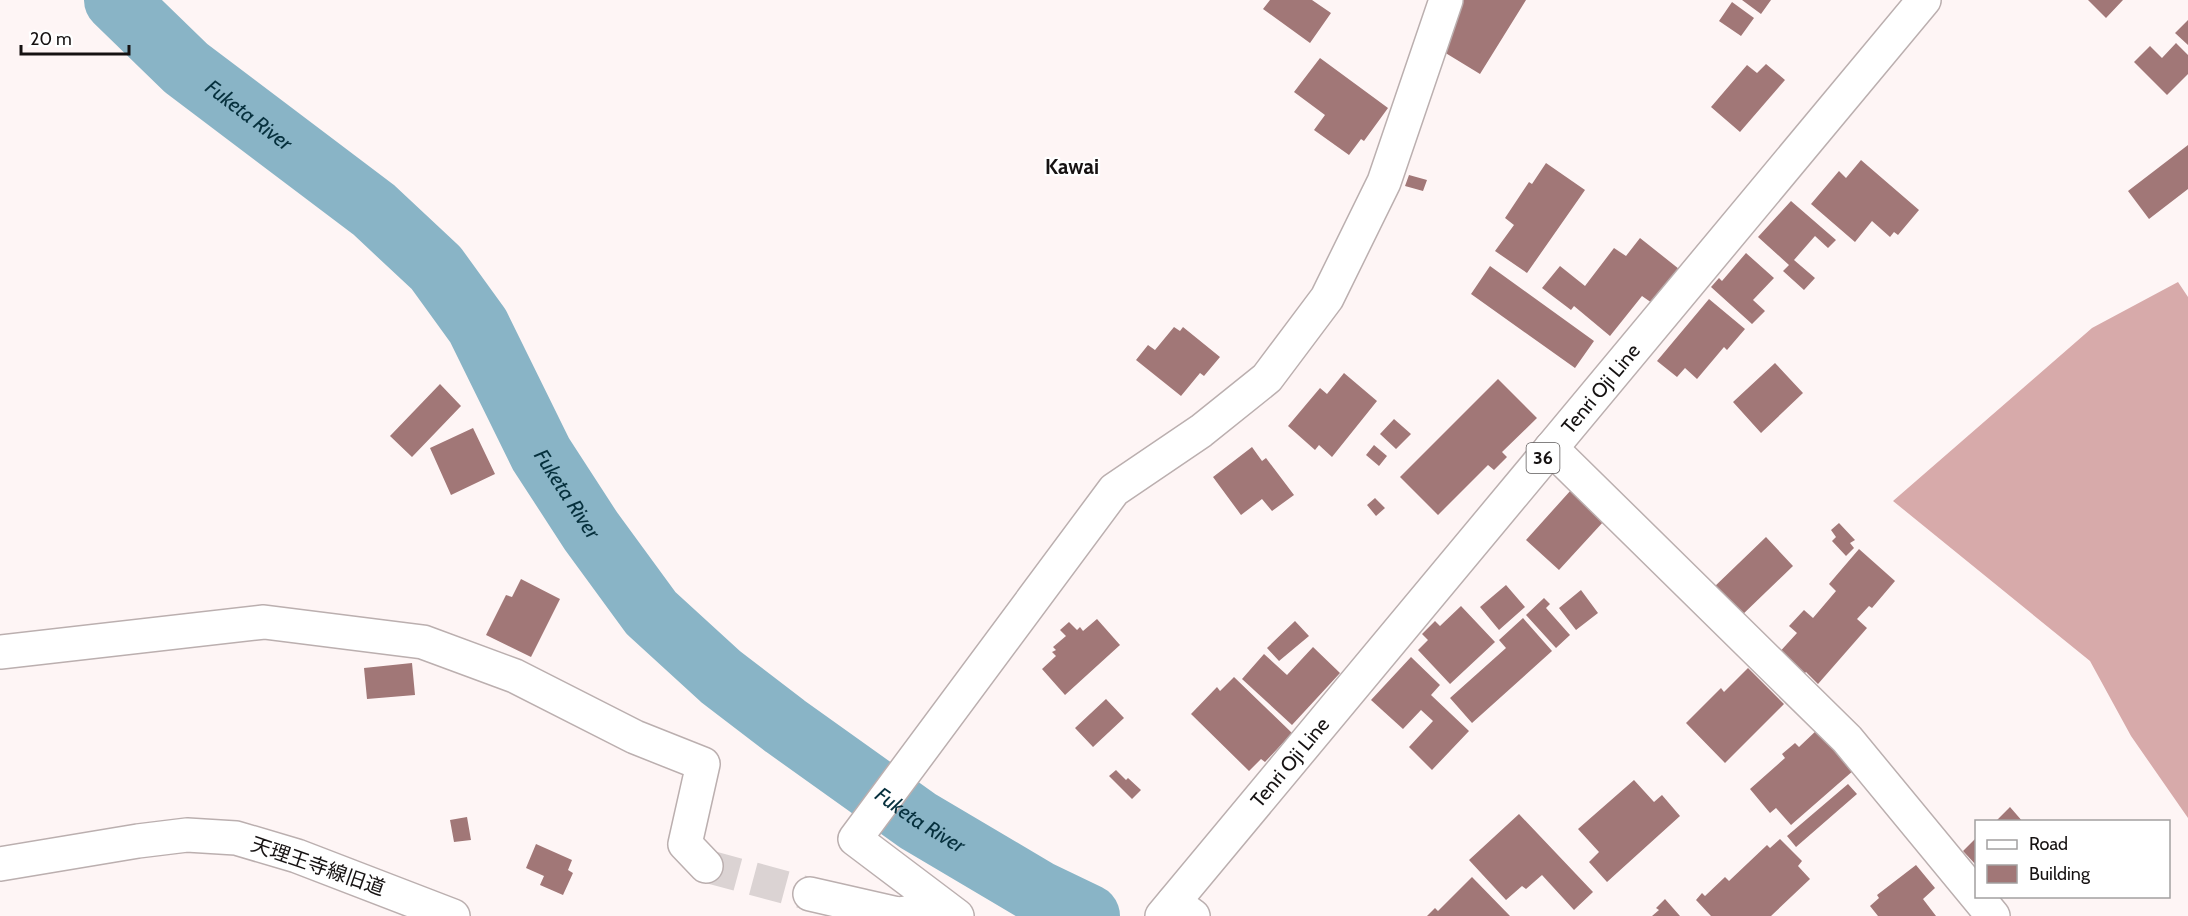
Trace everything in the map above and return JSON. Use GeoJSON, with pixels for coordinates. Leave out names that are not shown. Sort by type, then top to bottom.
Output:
{"type":"FeatureCollection","features":[{"type":"Feature","properties":{"kind":"street"},"geometry":{"type":"LineString","coordinates":[[952,912],[855,838],[1114,490],[1201,432],[1268,378],[1327,298],[1384,182],[1446,0]]}},
{"type":"Feature","properties":{"kind":"street","name":"Tenri Oji Line"},"geometry":{"type":"LineString","coordinates":[[1176,911],[1551,448],[1924,0]]}},
{"type":"Feature","properties":{"kind":"street"},"geometry":{"type":"LineString","coordinates":[[1551,448],[1846,739],[1975,894]]}},
{"type":"Feature","properties":{"kind":"street"},"geometry":{"type":"LineString","coordinates":[[0,652],[264,622],[423,642],[515,676],[635,737],[703,764],[685,844],[705,866]]}},
{"type":"Feature","properties":{"kind":"street","name":"天理王寺線旧道"},"geometry":{"type":"LineString","coordinates":[[0,864],[188,835],[236,838],[297,856],[453,916]]}},
{"type":"Feature","properties":{"kind":"street"},"geometry":{"type":"LineString","coordinates":[[810,894],[898,914],[952,912]]}},
{"type":"Feature","properties":{"kind":"street"},"geometry":{"type":"LineString","coordinates":[[1978,898],[1993,916]]}},
{"type":"Feature","properties":{"kind":"shaded area"},"geometry":{"type":"Polygon","coordinates":[[[2178,282],[2188,297],[2188,818],[2131,736],[2090,661],[1893,501],[2092,328],[2178,282]]]}},
{"type":"Feature","properties":{"kind":"building"},"geometry":{"type":"Polygon","coordinates":[[[1270,0],[1312,0],[1331,13],[1310,43],[1263,9],[1270,0]]]}},
{"type":"Feature","properties":{"kind":"building"},"geometry":{"type":"Polygon","coordinates":[[[1459,0],[1526,0],[1480,74],[1439,49],[1456,22],[1449,17],[1459,0]]]}},
{"type":"Feature","properties":{"kind":"building"},"geometry":{"type":"Polygon","coordinates":[[[1742,0],[1771,0],[1761,14],[1742,0]]]}},
{"type":"Feature","properties":{"kind":"building"},"geometry":{"type":"Polygon","coordinates":[[[2088,0],[2123,0],[2106,18],[2088,0]]]}},
{"type":"Feature","properties":{"kind":"building"},"geometry":{"type":"Polygon","coordinates":[[[1732,2],[1754,18],[1741,36],[1719,21],[1732,2]]]}},
{"type":"Feature","properties":{"kind":"building"},"geometry":{"type":"Polygon","coordinates":[[[2188,20],[2188,45],[2175,33],[2188,20]]]}},
{"type":"Feature","properties":{"kind":"building"},"geometry":{"type":"Polygon","coordinates":[[[2176,43],[2188,55],[2188,74],[2167,95],[2134,62],[2150,46],[2162,58],[2176,43]]]}},
{"type":"Feature","properties":{"kind":"building"},"geometry":{"type":"Polygon","coordinates":[[[1320,58],[1388,108],[1364,141],[1361,139],[1349,155],[1314,130],[1325,115],[1294,92],[1320,58]]]}},
{"type":"Feature","properties":{"kind":"building"},"geometry":{"type":"Polygon","coordinates":[[[1766,64],[1785,80],[1740,132],[1711,107],[1747,65],[1757,73],[1766,64]]]}},
{"type":"Feature","properties":{"kind":"building"},"geometry":{"type":"Polygon","coordinates":[[[2188,145],[2188,189],[2149,219],[2128,191],[2188,145]]]}},
{"type":"Feature","properties":{"kind":"building"},"geometry":{"type":"Polygon","coordinates":[[[1861,160],[1919,210],[1898,235],[1894,232],[1890,237],[1872,221],[1855,242],[1811,204],[1839,171],[1846,178],[1861,160]]]}},
{"type":"Feature","properties":{"kind":"building"},"geometry":{"type":"Polygon","coordinates":[[[1546,163],[1585,190],[1527,273],[1495,251],[1514,225],[1505,218],[1529,182],[1532,184],[1546,163]]]}},
{"type":"Feature","properties":{"kind":"building"},"geometry":{"type":"Polygon","coordinates":[[[1409,175],[1427,180],[1423,191],[1405,186],[1409,175]]]}},
{"type":"Feature","properties":{"kind":"building"},"geometry":{"type":"Polygon","coordinates":[[[1791,201],[1836,240],[1828,248],[1815,236],[1794,260],[1815,278],[1804,290],[1783,271],[1789,265],[1758,237],[1791,201]]]}},
{"type":"Feature","properties":{"kind":"building"},"geometry":{"type":"Polygon","coordinates":[[[1640,238],[1679,269],[1652,303],[1642,296],[1610,336],[1574,306],[1571,310],[1542,288],[1560,266],[1585,286],[1614,248],[1626,256],[1640,238]]]}},
{"type":"Feature","properties":{"kind":"building"},"geometry":{"type":"Polygon","coordinates":[[[1746,253],[1774,278],[1753,300],[1765,311],[1752,324],[1711,287],[1719,278],[1722,281],[1746,253]]]}},
{"type":"Feature","properties":{"kind":"building"},"geometry":{"type":"Polygon","coordinates":[[[1490,266],[1594,341],[1575,368],[1471,294],[1490,266]]]}},
{"type":"Feature","properties":{"kind":"building"},"geometry":{"type":"Polygon","coordinates":[[[1709,299],[1745,329],[1727,350],[1724,347],[1697,379],[1685,368],[1677,377],[1657,361],[1709,299]]]}},
{"type":"Feature","properties":{"kind":"building"},"geometry":{"type":"Polygon","coordinates":[[[1174,327],[1180,331],[1183,327],[1220,357],[1204,376],[1200,373],[1181,396],[1136,360],[1148,345],[1155,350],[1174,327]]]}},
{"type":"Feature","properties":{"kind":"building"},"geometry":{"type":"Polygon","coordinates":[[[1775,363],[1803,393],[1761,433],[1733,402],[1775,363]]]}},
{"type":"Feature","properties":{"kind":"building"},"geometry":{"type":"Polygon","coordinates":[[[1344,373],[1377,401],[1332,457],[1319,445],[1315,450],[1288,426],[1320,388],[1327,394],[1344,373]]]}},
{"type":"Feature","properties":{"kind":"building"},"geometry":{"type":"Polygon","coordinates":[[[1498,379],[1537,418],[1502,452],[1507,457],[1494,470],[1488,465],[1438,515],[1400,477],[1498,379]]]}},
{"type":"Feature","properties":{"kind":"building"},"geometry":{"type":"Polygon","coordinates":[[[440,384],[461,406],[412,457],[390,436],[440,384]]]}},
{"type":"Feature","properties":{"kind":"building"},"geometry":{"type":"Polygon","coordinates":[[[1394,419],[1411,434],[1396,449],[1380,434],[1394,419]]]}},
{"type":"Feature","properties":{"kind":"building"},"geometry":{"type":"Polygon","coordinates":[[[473,428],[495,474],[451,495],[430,448],[473,428]]]}},
{"type":"Feature","properties":{"kind":"building"},"geometry":{"type":"Polygon","coordinates":[[[1374,445],[1387,456],[1379,466],[1366,455],[1374,445]]]}},
{"type":"Feature","properties":{"kind":"building"},"geometry":{"type":"Polygon","coordinates":[[[1252,447],[1262,461],[1266,458],[1294,495],[1272,511],[1262,499],[1241,515],[1213,477],[1252,447]]]}},
{"type":"Feature","properties":{"kind":"building"},"geometry":{"type":"Polygon","coordinates":[[[1571,490],[1604,521],[1559,570],[1526,540],[1571,490]]]}},
{"type":"Feature","properties":{"kind":"building"},"geometry":{"type":"Polygon","coordinates":[[[1375,498],[1385,508],[1376,516],[1367,505],[1375,498]]]}},
{"type":"Feature","properties":{"kind":"building"},"geometry":{"type":"Polygon","coordinates":[[[1839,523],[1855,540],[1850,543],[1854,548],[1846,556],[1832,541],[1836,537],[1831,530],[1839,523]]]}},
{"type":"Feature","properties":{"kind":"building"},"geometry":{"type":"Polygon","coordinates":[[[1766,537],[1793,566],[1739,618],[1712,589],[1766,537]]]}},
{"type":"Feature","properties":{"kind":"building"},"geometry":{"type":"Polygon","coordinates":[[[1859,549],[1895,581],[1872,608],[1869,606],[1857,619],[1867,628],[1818,684],[1806,672],[1800,678],[1776,656],[1797,633],[1789,626],[1804,610],[1813,618],[1836,591],[1829,584],[1859,549]]]}},
{"type":"Feature","properties":{"kind":"building"},"geometry":{"type":"Polygon","coordinates":[[[521,579],[560,599],[531,657],[486,635],[506,595],[512,597],[521,579]]]}},
{"type":"Feature","properties":{"kind":"building"},"geometry":{"type":"Polygon","coordinates":[[[1506,585],[1525,607],[1499,630],[1480,607],[1506,585]]]}},
{"type":"Feature","properties":{"kind":"building"},"geometry":{"type":"Polygon","coordinates":[[[1581,590],[1598,613],[1576,630],[1559,608],[1581,590]]]}},
{"type":"Feature","properties":{"kind":"building"},"geometry":{"type":"Polygon","coordinates":[[[1544,598],[1550,604],[1546,608],[1570,635],[1556,648],[1526,615],[1544,598]]]}},
{"type":"Feature","properties":{"kind":"building"},"geometry":{"type":"Polygon","coordinates":[[[1461,606],[1495,642],[1450,684],[1418,650],[1428,640],[1422,634],[1435,621],[1440,626],[1461,606]]]}},
{"type":"Feature","properties":{"kind":"building"},"geometry":{"type":"Polygon","coordinates":[[[1523,618],[1552,651],[1472,723],[1450,698],[1506,648],[1499,640],[1523,618]]]}},
{"type":"Feature","properties":{"kind":"building"},"geometry":{"type":"Polygon","coordinates":[[[1097,619],[1120,645],[1065,695],[1042,669],[1056,656],[1052,652],[1056,650],[1053,647],[1066,636],[1060,630],[1069,622],[1077,630],[1080,627],[1083,631],[1097,619]]]}},
{"type":"Feature","properties":{"kind":"building"},"geometry":{"type":"Polygon","coordinates":[[[1295,621],[1309,636],[1279,661],[1267,648],[1295,621]]]}},
{"type":"Feature","properties":{"kind":"building"},"geometry":{"type":"Polygon","coordinates":[[[1313,647],[1340,673],[1292,725],[1242,679],[1264,654],[1287,675],[1313,647]]]}},
{"type":"Feature","properties":{"kind":"building"},"geometry":{"type":"Polygon","coordinates":[[[1411,657],[1440,685],[1431,695],[1469,731],[1432,770],[1409,747],[1433,721],[1421,710],[1403,729],[1371,700],[1411,657]]]}},
{"type":"Feature","properties":{"kind":"building"},"geometry":{"type":"Polygon","coordinates":[[[412,663],[415,695],[367,699],[364,668],[412,663]]]}},
{"type":"Feature","properties":{"kind":"building"},"geometry":{"type":"Polygon","coordinates":[[[1748,668],[1784,704],[1725,763],[1686,723],[1721,688],[1724,692],[1748,668]]]}},
{"type":"Feature","properties":{"kind":"building"},"geometry":{"type":"Polygon","coordinates":[[[1234,677],[1292,733],[1265,762],[1261,759],[1249,771],[1191,714],[1217,687],[1220,691],[1234,677]]]}},
{"type":"Feature","properties":{"kind":"building"},"geometry":{"type":"Polygon","coordinates":[[[1106,699],[1124,718],[1093,747],[1075,728],[1106,699]]]}},
{"type":"Feature","properties":{"kind":"building"},"geometry":{"type":"Polygon","coordinates":[[[1818,729],[1854,770],[1791,825],[1776,808],[1770,813],[1750,789],[1785,758],[1782,754],[1795,743],[1799,747],[1818,729]]]}},
{"type":"Feature","properties":{"kind":"building"},"geometry":{"type":"Polygon","coordinates":[[[1116,770],[1141,790],[1132,799],[1109,776],[1116,770]]]}},
{"type":"Feature","properties":{"kind":"building"},"geometry":{"type":"Polygon","coordinates":[[[1634,780],[1654,802],[1662,795],[1680,816],[1607,882],[1589,862],[1599,852],[1578,829],[1634,780]]]}},
{"type":"Feature","properties":{"kind":"building"},"geometry":{"type":"Polygon","coordinates":[[[1848,784],[1857,794],[1796,847],[1787,836],[1848,784]]]}},
{"type":"Feature","properties":{"kind":"building"},"geometry":{"type":"Polygon","coordinates":[[[2010,807],[2021,820],[1997,820],[2010,807]]]}},
{"type":"Feature","properties":{"kind":"building"},"geometry":{"type":"Polygon","coordinates":[[[1519,814],[1593,892],[1574,910],[1542,875],[1526,889],[1522,886],[1506,900],[1469,860],[1519,814]]]}},
{"type":"Feature","properties":{"kind":"building"},"geometry":{"type":"Polygon","coordinates":[[[467,817],[471,840],[454,842],[450,820],[467,817]]]}},
{"type":"Feature","properties":{"kind":"building"},"geometry":{"type":"Polygon","coordinates":[[[1780,839],[1802,861],[1798,866],[1810,879],[1771,916],[1711,916],[1696,900],[1702,893],[1705,896],[1725,877],[1729,881],[1767,845],[1770,848],[1780,839]]]}},
{"type":"Feature","properties":{"kind":"building"},"geometry":{"type":"Polygon","coordinates":[[[1975,839],[1975,864],[1963,851],[1975,839]]]}},
{"type":"Feature","properties":{"kind":"building"},"geometry":{"type":"Polygon","coordinates":[[[536,844],[572,860],[568,870],[573,873],[563,895],[540,885],[544,876],[526,868],[536,844]]]}},
{"type":"Feature","properties":{"kind":"building"},"geometry":{"type":"Polygon","coordinates":[[[1916,865],[1935,888],[1923,899],[1936,916],[1878,916],[1870,906],[1879,898],[1877,895],[1916,865]]]}},
{"type":"Feature","properties":{"kind":"building"},"geometry":{"type":"Polygon","coordinates":[[[1472,877],[1510,916],[1427,916],[1435,908],[1438,911],[1472,877]]]}},
{"type":"Feature","properties":{"kind":"building"},"geometry":{"type":"Polygon","coordinates":[[[1665,899],[1680,916],[1652,916],[1659,910],[1656,908],[1665,899]]]}},
{"type":"Feature","properties":{"kind":"waterway","name":"Fuketa River"},"geometry":{"type":"LineString","coordinates":[[116,0],[186,68],[374,210],[436,268],[478,326],[541,454],[591,531],[651,613],[721,677],[918,821],[1038,892],[1088,916]]}},
{"type":"Feature","properties":{"kind":"tunnel"},"geometry":{"type":"LineString","coordinates":[[706,866],[810,894]]}},
{"type":"Feature","properties":{"kind":"district","name":"Kawai"},"geometry":{"type":"Point","coordinates":[1072,167]}}]}
